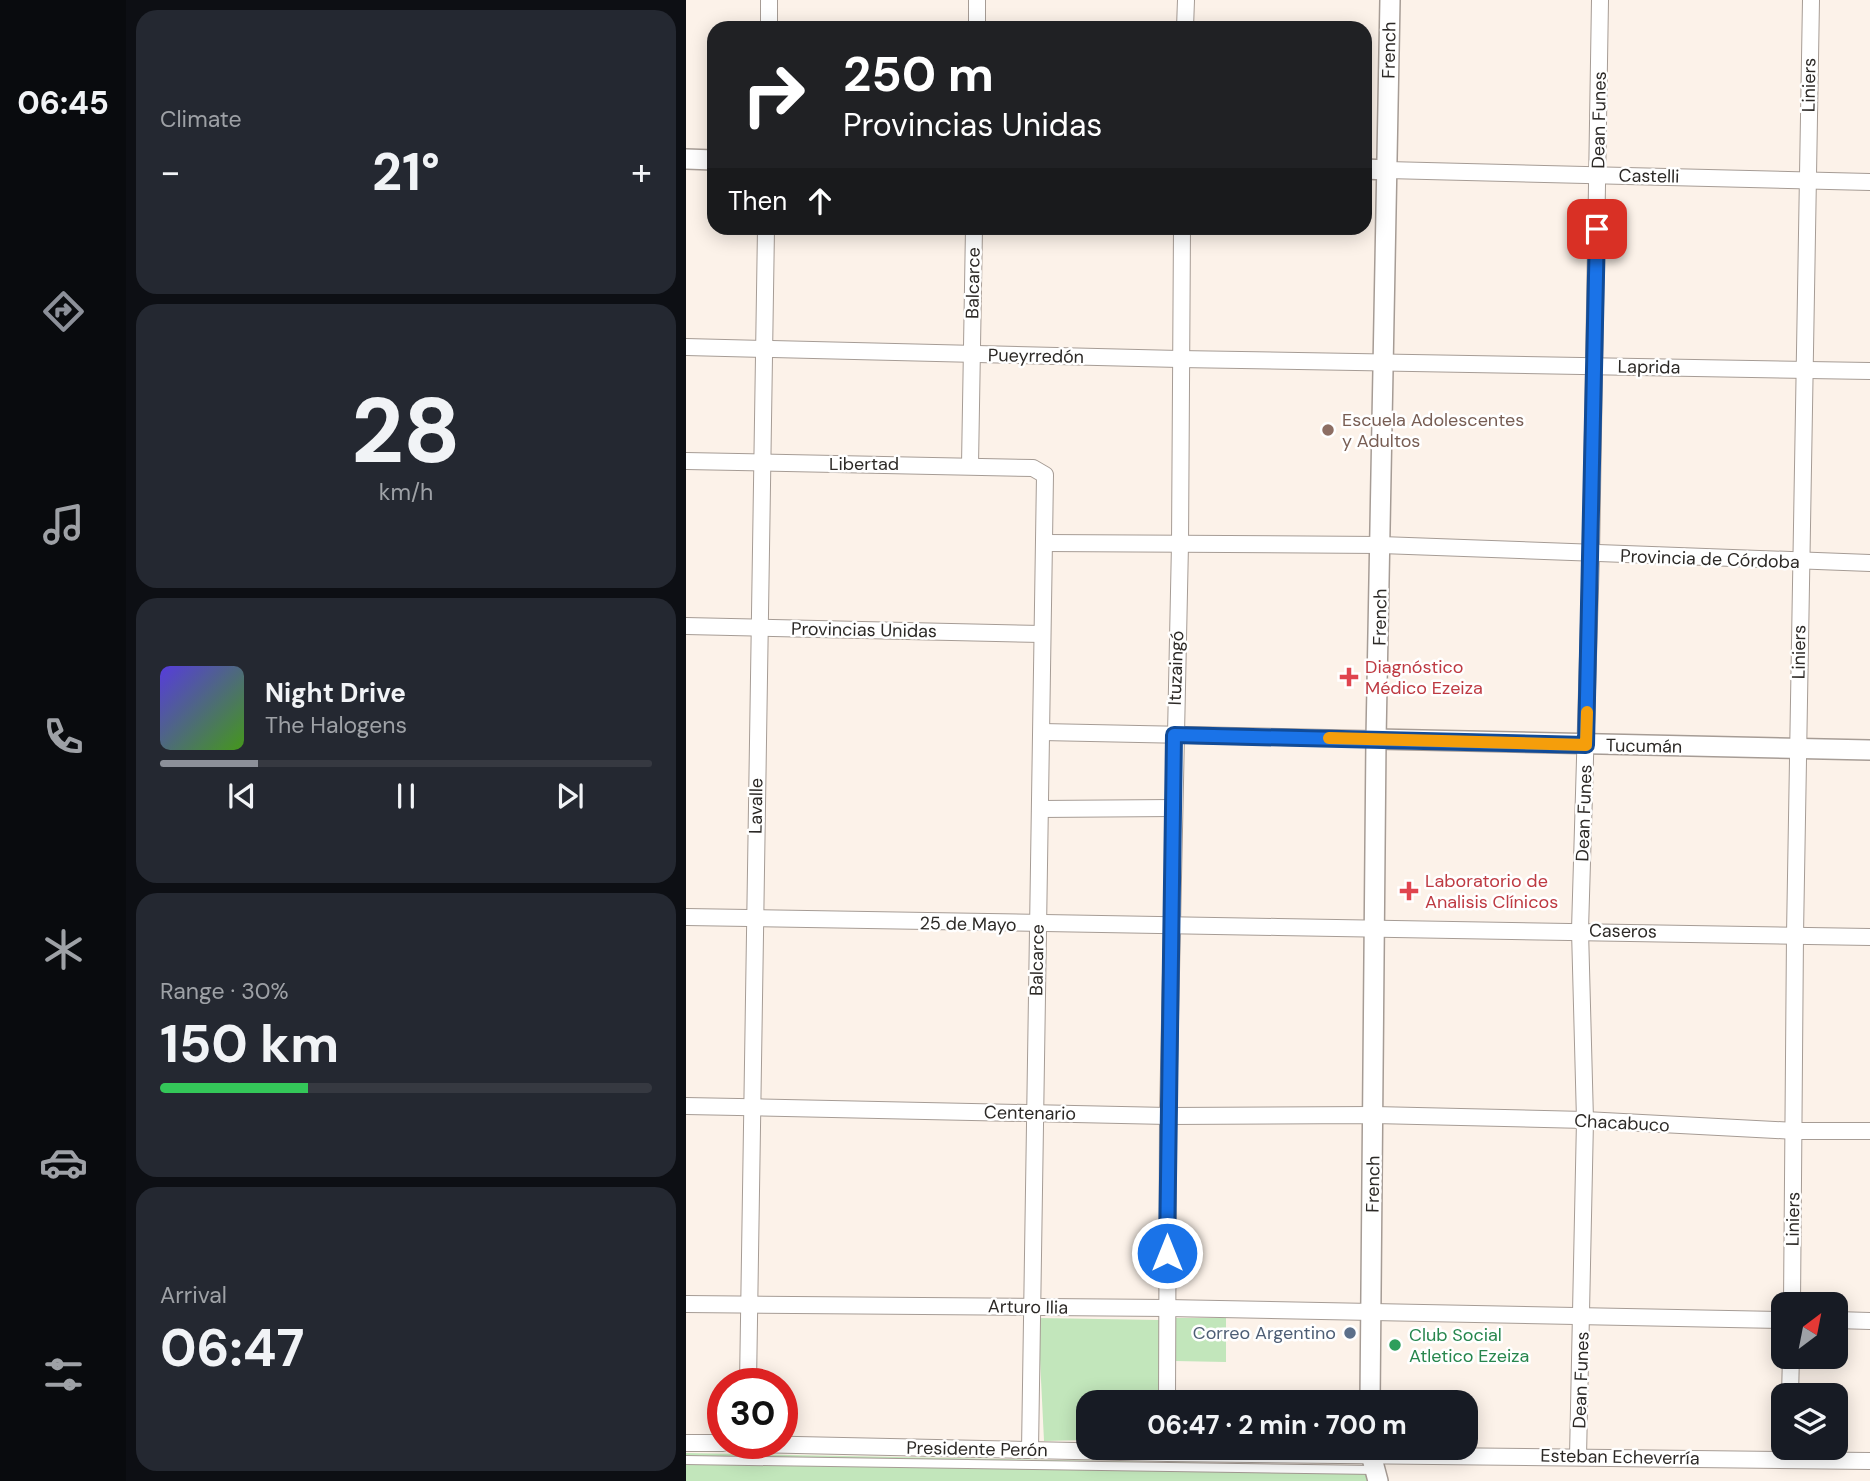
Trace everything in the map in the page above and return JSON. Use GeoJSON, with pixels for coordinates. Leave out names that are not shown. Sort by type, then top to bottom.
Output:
{"type":"FeatureCollection","features":[{"type":"Feature","properties":{"kind":"street"},"geometry":{"type":"LineString","coordinates":[[769,0],[769,21]]}},
{"type":"Feature","properties":{"kind":"street"},"geometry":{"type":"LineString","coordinates":[[977,0],[977,21]]}},
{"type":"Feature","properties":{"kind":"street"},"geometry":{"type":"LineString","coordinates":[[1185,21],[1186,0]]}},
{"type":"Feature","properties":{"kind":"street","name":"French"},"geometry":{"type":"LineString","coordinates":[[1370,1390],[1376,739],[1390,0]]}},
{"type":"Feature","properties":{"kind":"street","name":"Dean Funes"},"geometry":{"type":"LineString","coordinates":[[1578,1457],[1585,1121],[1580,930],[1591,554],[1600,0]]}},
{"type":"Feature","properties":{"kind":"street","name":"Liniers"},"geometry":{"type":"LineString","coordinates":[[1792,1292],[1803,370],[1811,0]]}},
{"type":"Feature","properties":{"kind":"street"},"geometry":{"type":"LineString","coordinates":[[686,159],[707,160]]}},
{"type":"Feature","properties":{"kind":"street"},"geometry":{"type":"LineString","coordinates":[[1372,169],[1387,170]]}},
{"type":"Feature","properties":{"kind":"street","name":"Castelli"},"geometry":{"type":"LineString","coordinates":[[1387,170],[1870,181]]}},
{"type":"Feature","properties":{"kind":"street","name":"Lavalle"},"geometry":{"type":"LineString","coordinates":[[748,1368],[753,919],[766,235]]}},
{"type":"Feature","properties":{"kind":"street","name":"Balcarce"},"geometry":{"type":"LineString","coordinates":[[970,465],[974,235]]}},
{"type":"Feature","properties":{"kind":"street","name":"Ituzaingó"},"geometry":{"type":"LineString","coordinates":[[1167,1390],[1170,927],[1180,544],[1179,359],[1182,235]]}},
{"type":"Feature","properties":{"kind":"street","name":"Pueyrredón"},"geometry":{"type":"LineString","coordinates":[[686,347],[972,355],[1385,361]]}},
{"type":"Feature","properties":{"kind":"street","name":"Laprida"},"geometry":{"type":"LineString","coordinates":[[1385,361],[1870,371]]}},
{"type":"Feature","properties":{"kind":"street","name":"Libertad"},"geometry":{"type":"LineString","coordinates":[[686,461],[970,465],[1041,470]]}},
{"type":"Feature","properties":{"kind":"street","name":"Balcarce"},"geometry":{"type":"LineString","coordinates":[[1031,1457],[1031,1307],[1046,482],[1041,470]]}},
{"type":"Feature","properties":{"kind":"street"},"geometry":{"type":"LineString","coordinates":[[1045,543],[1381,545]]}},
{"type":"Feature","properties":{"kind":"street","name":"Provincia de Córdoba"},"geometry":{"type":"LineString","coordinates":[[1381,545],[1801,563],[1870,563]]}},
{"type":"Feature","properties":{"kind":"street","name":"Provincias Unidas"},"geometry":{"type":"LineString","coordinates":[[686,626],[1042,634]]}},
{"type":"Feature","properties":{"kind":"street"},"geometry":{"type":"LineString","coordinates":[[1042,732],[1376,739]]}},
{"type":"Feature","properties":{"kind":"street","name":"Tucumán"},"geometry":{"type":"LineString","coordinates":[[1376,739],[1870,750]]}},
{"type":"Feature","properties":{"kind":"street"},"geometry":{"type":"LineString","coordinates":[[1041,809],[1172,808]]}},
{"type":"Feature","properties":{"kind":"street","name":"25 de Mayo"},"geometry":{"type":"LineString","coordinates":[[686,917],[1170,927],[1376,927]]}},
{"type":"Feature","properties":{"kind":"street","name":"Caseros"},"geometry":{"type":"LineString","coordinates":[[1376,927],[1870,937]]}},
{"type":"Feature","properties":{"kind":"street","name":"Centenario"},"geometry":{"type":"LineString","coordinates":[[686,1106],[1168,1116],[1374,1115]]}},
{"type":"Feature","properties":{"kind":"street","name":"Chacabuco"},"geometry":{"type":"LineString","coordinates":[[1374,1115],[1585,1121],[1795,1132],[1870,1131]]}},
{"type":"Feature","properties":{"kind":"street","name":"Arturo Ilia"},"geometry":{"type":"LineString","coordinates":[[686,1304],[1167,1308],[1771,1320]]}},
{"type":"Feature","properties":{"kind":"street"},"geometry":{"type":"LineString","coordinates":[[1848,1320],[1870,1321]]}},
{"type":"Feature","properties":{"kind":"street"},"geometry":{"type":"LineString","coordinates":[[686,1443],[707,1443]]}},
{"type":"Feature","properties":{"kind":"street","name":"Presidente Perón"},"geometry":{"type":"LineString","coordinates":[[798,1446],[1076,1457]]}},
{"type":"Feature","properties":{"kind":"street","name":"Esteban Echeverría"},"geometry":{"type":"LineString","coordinates":[[1373,1463],[1771,1453]]}},
{"type":"Feature","properties":{"kind":"street","name":"Esteban Echeverría"},"geometry":{"type":"LineString","coordinates":[[1848,1459],[1870,1461]]}},
{"type":"Feature","properties":{"kind":"street","name":"Presidente Perón"},"geometry":{"type":"LineString","coordinates":[[1284,1460],[1373,1463]]}},
{"type":"Feature","properties":{"kind":"lane"},"geometry":{"type":"LineString","coordinates":[[686,1460],[1031,1457]]}},
{"type":"Feature","properties":{"kind":"green space"},"geometry":{"type":"Polygon","coordinates":[[[1038,1318],[1160,1320],[1159,1390],[1076,1390],[1076,1440],[1044,1441],[1038,1318]]]}},
{"type":"Feature","properties":{"kind":"green space"},"geometry":{"type":"Polygon","coordinates":[[[1175,1318],[1226,1318],[1226,1362],[1175,1361],[1175,1318]]]}},
{"type":"Feature","properties":{"kind":"green space"},"geometry":{"type":"Polygon","coordinates":[[[686,1453],[707,1453],[707,1459],[798,1459],[798,1455],[1366,1466],[1368,1481],[686,1481],[686,1453]]]}},
{"type":"Feature","properties":{"kind":"slow traffic"},"geometry":{"type":"LineString","coordinates":[[1329,738],[1586,745],[1587,712]]}},
{"type":"Feature","properties":{"kind":"place","name":"Escuela Adolescentes y Adultos"},"geometry":{"type":"Point","coordinates":[1328,430]}},
{"type":"Feature","properties":{"kind":"place","name":"Diagnóstico Médico Ezeiza"},"geometry":{"type":"Point","coordinates":[1349,677]}},
{"type":"Feature","properties":{"kind":"place","name":"Laboratorio de Analisis Clínicos"},"geometry":{"type":"Point","coordinates":[1409,891]}},
{"type":"Feature","properties":{"kind":"place","name":"Correo Argentino"},"geometry":{"type":"Point","coordinates":[1350,1333]}},
{"type":"Feature","properties":{"kind":"place","name":"Club Social Atletico Ezeiza"},"geometry":{"type":"Point","coordinates":[1395,1345]}},
{"type":"Feature","properties":{"kind":"route"},"geometry":{"type":"LineString","coordinates":[[1167,1253],[1174,735],[1586,745],[1597,229]]}}]}
